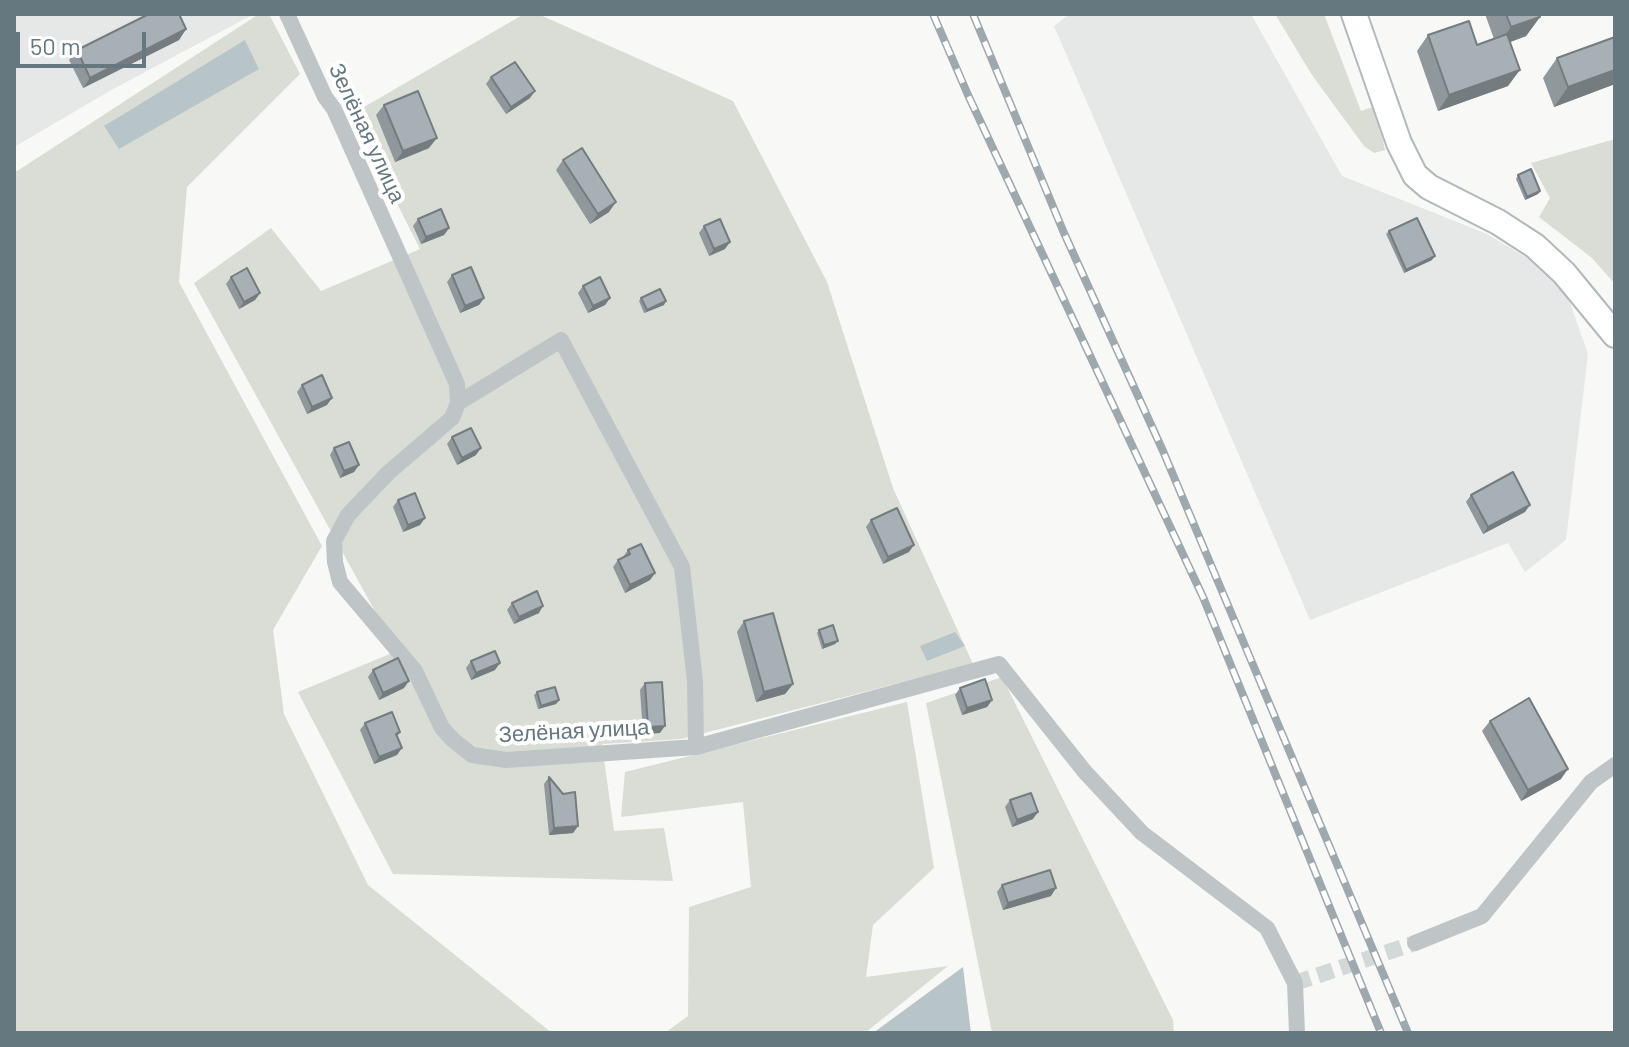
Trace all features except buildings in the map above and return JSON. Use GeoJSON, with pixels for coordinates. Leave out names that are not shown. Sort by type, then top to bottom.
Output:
{"type":"FeatureCollection","features":[{"type":"Feature","properties":{"kind":"street","name":"Зелёная улица"},"geometry":{"type":"LineString","coordinates":[[287,14],[325,97],[334,109],[457,384],[458,403],[452,418],[388,473],[348,515],[334,541],[340,582],[415,671],[442,728],[472,755],[506,760],[696,747],[999,664],[1085,772],[1142,833],[1267,928],[1295,983],[1297,1033]]}},
{"type":"Feature","properties":{"kind":"street"},"geometry":{"type":"LineString","coordinates":[[1354,14],[1399,143],[1415,175],[1429,187],[1498,222],[1535,246],[1564,273],[1615,335]]}},
{"type":"Feature","properties":{"kind":"street","name":"Зелёная улица"},"geometry":{"type":"LineString","coordinates":[[458,403],[561,340],[682,567],[695,681],[696,747]]}},
{"type":"Feature","properties":{"kind":"street"},"geometry":{"type":"LineString","coordinates":[[1415,943],[1482,916],[1591,782],[1615,765]]}},
{"type":"Feature","properties":{"kind":"shaded area"},"geometry":{"type":"Polygon","coordinates":[[[14,14],[254,14],[115,88],[14,147],[14,14]]]}},
{"type":"Feature","properties":{"kind":"shaded area"},"geometry":{"type":"Polygon","coordinates":[[[259,14],[269,14],[300,74],[187,187],[179,282],[322,546],[273,630],[284,714],[368,885],[552,1033],[14,1033],[14,173],[259,14]]]}},
{"type":"Feature","properties":{"kind":"shaded area"},"geometry":{"type":"Polygon","coordinates":[[[524,14],[538,14],[733,101],[827,282],[893,488],[973,664],[681,739],[602,744],[614,831],[664,828],[673,881],[393,874],[298,692],[397,651],[194,283],[271,228],[321,291],[420,249],[352,114],[524,14]]]}},
{"type":"Feature","properties":{"kind":"shaded area"},"geometry":{"type":"Polygon","coordinates":[[[1070,14],[1251,14],[1342,176],[1487,234],[1544,268],[1569,300],[1588,354],[1566,540],[1525,572],[1508,543],[1310,620],[1054,26],[1070,14]]]}},
{"type":"Feature","properties":{"kind":"shaded area"},"geometry":{"type":"Polygon","coordinates":[[[1275,14],[1324,14],[1361,111],[1376,106],[1385,150],[1374,153],[1364,146],[1312,75],[1275,14]]]}},
{"type":"Feature","properties":{"kind":"shaded area"},"geometry":{"type":"Polygon","coordinates":[[[245,40],[259,69],[119,149],[104,126],[245,40]]]}},
{"type":"Feature","properties":{"kind":"shaded area"},"geometry":{"type":"Polygon","coordinates":[[[1615,139],[1615,284],[1592,258],[1539,217],[1550,198],[1531,163],[1615,139]]]}},
{"type":"Feature","properties":{"kind":"shaded area"},"geometry":{"type":"Polygon","coordinates":[[[955,632],[965,646],[927,661],[920,646],[955,632]]]}},
{"type":"Feature","properties":{"kind":"shaded area"},"geometry":{"type":"Polygon","coordinates":[[[1002,677],[1173,1020],[1174,1033],[992,1033],[926,703],[1002,677]]]}},
{"type":"Feature","properties":{"kind":"shaded area"},"geometry":{"type":"Polygon","coordinates":[[[907,702],[934,868],[873,925],[866,977],[948,966],[865,1033],[665,1033],[688,1016],[689,907],[751,887],[743,802],[621,817],[625,772],[907,702]]]}},
{"type":"Feature","properties":{"kind":"shaded area"},"geometry":{"type":"Polygon","coordinates":[[[963,967],[971,1033],[873,1033],[963,967]]]}},
{"type":"Feature","properties":{"kind":"tunnel"},"geometry":{"type":"LineString","coordinates":[[1295,983],[1415,943]]}},
{"type":"Feature","properties":{"kind":"railway"},"geometry":{"type":"LineString","coordinates":[[933,14],[1203,597],[1381,1033]]}},
{"type":"Feature","properties":{"kind":"railway"},"geometry":{"type":"LineString","coordinates":[[973,14],[1064,233],[1163,451],[1408,1033]]}}]}
